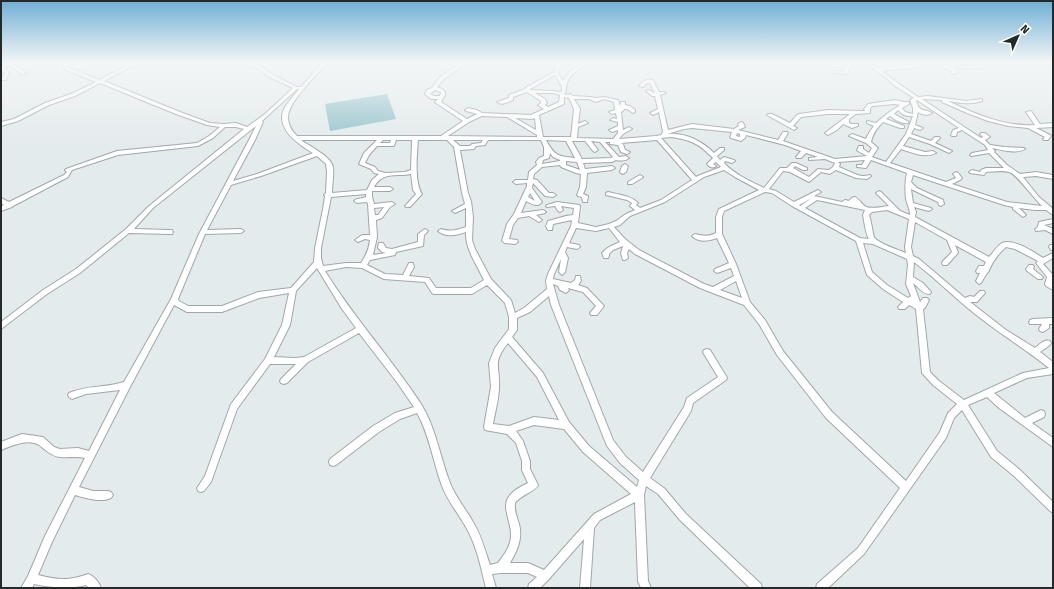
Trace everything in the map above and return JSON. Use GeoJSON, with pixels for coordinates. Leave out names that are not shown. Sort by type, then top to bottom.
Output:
{"type":"FeatureCollection","features":[{"type":"Feature","properties":{"kind":"street"},"geometry":{"type":"LineString","coordinates":[[2,124],[16,120],[47,104],[82,90]]}},
{"type":"Feature","properties":{"kind":"street"},"geometry":{"type":"LineString","coordinates":[[121,90],[209,124],[236,126],[248,129]]}},
{"type":"Feature","properties":{"kind":"street"},"geometry":{"type":"LineString","coordinates":[[26,588],[32,579],[48,538],[126,385],[174,299],[203,232],[260,122],[272,108],[293,90]]}},
{"type":"Feature","properties":{"kind":"street"},"geometry":{"type":"LineString","coordinates":[[300,90],[288,109],[285,117],[288,128],[297,138],[330,164],[324,219],[319,239],[319,265],[360,329],[382,354],[419,409],[451,496],[471,528],[487,570],[491,588]]}},
{"type":"Feature","properties":{"kind":"street"},"geometry":{"type":"LineString","coordinates":[[430,90],[427,94],[437,99],[467,121]]}},
{"type":"Feature","properties":{"kind":"street"},"geometry":{"type":"LineString","coordinates":[[437,99],[443,92],[441,90]]}},
{"type":"Feature","properties":{"kind":"street"},"geometry":{"type":"LineString","coordinates":[[655,90],[658,109],[676,159],[695,180]]}},
{"type":"Feature","properties":{"kind":"street"},"geometry":{"type":"LineString","coordinates":[[903,90],[914,99],[940,109],[948,114],[949,119],[982,137],[1003,166],[1011,170],[1051,211]]}},
{"type":"Feature","properties":{"kind":"street"},"geometry":{"type":"LineString","coordinates":[[528,91],[543,100],[544,103],[541,105],[548,109]]}},
{"type":"Feature","properties":{"kind":"street"},"geometry":{"type":"LineString","coordinates":[[500,102],[505,102],[510,99],[511,96],[528,91],[562,91],[570,94],[577,109],[579,118],[572,139],[569,142],[580,161],[584,176],[579,198],[585,201],[591,201],[593,198]]}},
{"type":"Feature","properties":{"kind":"street"},"geometry":{"type":"LineString","coordinates":[[445,138],[467,121],[481,114],[537,116],[562,103],[562,91]]}},
{"type":"Feature","properties":{"kind":"street"},"geometry":{"type":"LineString","coordinates":[[648,91],[656,94],[664,93]]}},
{"type":"Feature","properties":{"kind":"street"},"geometry":{"type":"LineString","coordinates":[[652,102],[654,101],[656,94]]}},
{"type":"Feature","properties":{"kind":"street"},"geometry":{"type":"LineString","coordinates":[[616,101],[621,96]]}},
{"type":"Feature","properties":{"kind":"street"},"geometry":{"type":"LineString","coordinates":[[571,97],[590,98],[596,100],[604,98],[616,101],[621,107],[621,133]]}},
{"type":"Feature","properties":{"kind":"street"},"geometry":{"type":"LineString","coordinates":[[938,98],[949,104],[983,115],[990,120],[1017,126],[1053,125]]}},
{"type":"Feature","properties":{"kind":"street"},"geometry":{"type":"LineString","coordinates":[[868,142],[868,137],[877,125],[899,108],[914,99],[938,98],[973,102],[980,100]]}},
{"type":"Feature","properties":{"kind":"street"},"geometry":{"type":"LineString","coordinates":[[887,164],[908,135],[917,109],[914,99]]}},
{"type":"Feature","properties":{"kind":"street"},"geometry":{"type":"LineString","coordinates":[[770,115],[793,126],[799,116],[828,112],[868,112],[867,109],[870,105],[895,102],[905,104]]}},
{"type":"Feature","properties":{"kind":"street"},"geometry":{"type":"LineString","coordinates":[[917,109],[923,113],[930,113],[949,104]]}},
{"type":"Feature","properties":{"kind":"street"},"geometry":{"type":"LineString","coordinates":[[577,109],[583,107]]}},
{"type":"Feature","properties":{"kind":"street"},"geometry":{"type":"LineString","coordinates":[[612,112],[621,107],[628,107],[633,111]]}},
{"type":"Feature","properties":{"kind":"street"},"geometry":{"type":"LineString","coordinates":[[899,108],[903,113],[911,115]]}},
{"type":"Feature","properties":{"kind":"street"},"geometry":{"type":"LineString","coordinates":[[489,114],[497,109]]}},
{"type":"Feature","properties":{"kind":"street"},"geometry":{"type":"LineString","coordinates":[[468,110],[475,110],[481,114]]}},
{"type":"Feature","properties":{"kind":"street"},"geometry":{"type":"LineString","coordinates":[[1029,112],[1038,125]]}},
{"type":"Feature","properties":{"kind":"street"},"geometry":{"type":"LineString","coordinates":[[828,133],[838,130],[847,118],[855,113]]}},
{"type":"Feature","properties":{"kind":"street"},"geometry":{"type":"LineString","coordinates":[[891,114],[906,122]]}},
{"type":"Feature","properties":{"kind":"street"},"geometry":{"type":"LineString","coordinates":[[508,116],[541,138]]}},
{"type":"Feature","properties":{"kind":"street"},"geometry":{"type":"LineString","coordinates":[[537,116],[541,138],[554,156],[563,161]]}},
{"type":"Feature","properties":{"kind":"street"},"geometry":{"type":"LineString","coordinates":[[662,119],[670,117]]}},
{"type":"Feature","properties":{"kind":"street"},"geometry":{"type":"LineString","coordinates":[[847,118],[846,124],[852,126],[856,125]]}},
{"type":"Feature","properties":{"kind":"street"},"geometry":{"type":"LineString","coordinates":[[613,120],[620,120]]}},
{"type":"Feature","properties":{"kind":"street"},"geometry":{"type":"LineString","coordinates":[[883,120],[902,127]]}},
{"type":"Feature","properties":{"kind":"street"},"geometry":{"type":"LineString","coordinates":[[1,326],[45,292],[78,271],[128,231],[151,207],[248,129],[260,122]]}},
{"type":"Feature","properties":{"kind":"street"},"geometry":{"type":"LineString","coordinates":[[869,122],[877,125]]}},
{"type":"Feature","properties":{"kind":"street"},"geometry":{"type":"LineString","coordinates":[[576,126],[585,123]]}},
{"type":"Feature","properties":{"kind":"street"},"geometry":{"type":"LineString","coordinates":[[736,131],[736,129],[742,127],[741,124]]}},
{"type":"Feature","properties":{"kind":"street"},"geometry":{"type":"LineString","coordinates":[[912,124],[920,126]]}},
{"type":"Feature","properties":{"kind":"street"},"geometry":{"type":"LineString","coordinates":[[1,209],[10,206],[39,189],[66,176],[70,171],[68,170],[117,153],[198,144],[211,137],[224,126]]}},
{"type":"Feature","properties":{"kind":"street"},"geometry":{"type":"LineString","coordinates":[[297,138],[541,138],[624,141],[692,126],[782,138],[789,144],[841,161]]}},
{"type":"Feature","properties":{"kind":"street"},"geometry":{"type":"LineString","coordinates":[[1017,126],[1023,134]]}},
{"type":"Feature","properties":{"kind":"street"},"geometry":{"type":"LineString","coordinates":[[1028,126],[1049,138]]}},
{"type":"Feature","properties":{"kind":"street"},"geometry":{"type":"LineString","coordinates":[[612,130],[621,127]]}},
{"type":"Feature","properties":{"kind":"street"},"geometry":{"type":"LineString","coordinates":[[954,136],[955,131],[965,127]]}},
{"type":"Feature","properties":{"kind":"street"},"geometry":{"type":"LineString","coordinates":[[612,140],[629,128]]}},
{"type":"Feature","properties":{"kind":"street"},"geometry":{"type":"LineString","coordinates":[[666,131],[671,135],[689,138],[704,146],[719,161],[744,180],[782,194],[798,207],[858,240],[874,242],[917,261],[1003,332],[1035,352],[1053,367]]}},
{"type":"Feature","properties":{"kind":"street"},"geometry":{"type":"LineString","coordinates":[[666,131],[682,137]]}},
{"type":"Feature","properties":{"kind":"street"},"geometry":{"type":"LineString","coordinates":[[908,135],[922,141],[932,143],[949,151]]}},
{"type":"Feature","properties":{"kind":"street"},"geometry":{"type":"LineString","coordinates":[[852,136],[868,142],[875,148],[864,167],[859,166]]}},
{"type":"Feature","properties":{"kind":"street"},"geometry":{"type":"LineString","coordinates":[[445,138],[454,142],[458,151],[466,183],[469,240],[472,248],[488,281],[508,302],[513,317],[513,330],[498,350],[493,363],[495,387],[488,427],[509,430],[534,421],[566,425]]}},
{"type":"Feature","properties":{"kind":"street"},"geometry":{"type":"LineString","coordinates":[[458,151],[472,148],[474,145],[483,144],[486,138]]}},
{"type":"Feature","properties":{"kind":"street"},"geometry":{"type":"LineString","coordinates":[[932,143],[937,138]]}},
{"type":"Feature","properties":{"kind":"street"},"geometry":{"type":"LineString","coordinates":[[382,139],[366,154],[362,164],[373,168],[376,172],[383,174],[409,173],[414,171]]}},
{"type":"Feature","properties":{"kind":"street"},"geometry":{"type":"LineString","coordinates":[[377,144],[392,145],[394,139]]}},
{"type":"Feature","properties":{"kind":"street"},"geometry":{"type":"LineString","coordinates":[[408,206],[419,194],[416,190],[414,171],[415,139]]}},
{"type":"Feature","properties":{"kind":"street"},"geometry":{"type":"LineString","coordinates":[[587,140],[596,150]]}},
{"type":"Feature","properties":{"kind":"street"},"geometry":{"type":"LineString","coordinates":[[515,242],[505,241],[505,238],[510,224],[516,216],[529,186],[531,173],[540,166],[555,162],[576,159],[580,161],[610,161],[614,159],[616,157],[606,147],[602,140]]}},
{"type":"Feature","properties":{"kind":"street"},"geometry":{"type":"LineString","coordinates":[[612,140],[611,142],[620,144],[623,151],[627,155],[618,159]]}},
{"type":"Feature","properties":{"kind":"street"},"geometry":{"type":"LineString","coordinates":[[546,146],[547,157]]}},
{"type":"Feature","properties":{"kind":"street"},"geometry":{"type":"LineString","coordinates":[[861,147],[860,150],[869,157],[970,192],[977,199],[992,199],[1006,204],[1051,211]]}},
{"type":"Feature","properties":{"kind":"street"},"geometry":{"type":"LineString","coordinates":[[899,147],[925,154],[933,153]]}},
{"type":"Feature","properties":{"kind":"street"},"geometry":{"type":"LineString","coordinates":[[574,226],[596,229],[610,226],[618,223],[628,215],[663,201],[702,176],[719,161],[722,149]]}},
{"type":"Feature","properties":{"kind":"street"},"geometry":{"type":"LineString","coordinates":[[973,155],[990,149],[1022,149]]}},
{"type":"Feature","properties":{"kind":"street"},"geometry":{"type":"LineString","coordinates":[[799,157],[805,150]]}},
{"type":"Feature","properties":{"kind":"street"},"geometry":{"type":"LineString","coordinates":[[228,184],[259,175],[317,154]]}},
{"type":"Feature","properties":{"kind":"street"},"geometry":{"type":"LineString","coordinates":[[540,166],[539,162],[541,159],[554,156]]}},
{"type":"Feature","properties":{"kind":"street"},"geometry":{"type":"LineString","coordinates":[[811,159],[825,157]]}},
{"type":"Feature","properties":{"kind":"street"},"geometry":{"type":"LineString","coordinates":[[869,157],[841,161],[835,165],[836,168],[830,172],[820,170],[809,180],[791,170],[782,169],[774,181],[766,189],[721,210],[719,217],[719,234],[733,264],[747,303],[762,322],[780,353],[829,415],[906,487]]}},
{"type":"Feature","properties":{"kind":"street"},"geometry":{"type":"LineString","coordinates":[[676,159],[684,158]]}},
{"type":"Feature","properties":{"kind":"street"},"geometry":{"type":"LineString","coordinates":[[713,166],[710,164],[724,158],[732,160]]}},
{"type":"Feature","properties":{"kind":"street"},"geometry":{"type":"LineString","coordinates":[[563,161],[563,166],[584,176],[594,175]]}},
{"type":"Feature","properties":{"kind":"street"},"geometry":{"type":"LineString","coordinates":[[791,170],[790,168],[794,164],[805,169]]}},
{"type":"Feature","properties":{"kind":"street"},"geometry":{"type":"LineString","coordinates":[[682,165],[681,169],[683,172]]}},
{"type":"Feature","properties":{"kind":"street"},"geometry":{"type":"LineString","coordinates":[[623,172],[626,166]]}},
{"type":"Feature","properties":{"kind":"street"},"geometry":{"type":"LineString","coordinates":[[357,201],[364,201],[377,180],[383,174],[386,167]]}},
{"type":"Feature","properties":{"kind":"street"},"geometry":{"type":"LineString","coordinates":[[584,176],[612,168]]}},
{"type":"Feature","properties":{"kind":"street"},"geometry":{"type":"LineString","coordinates":[[836,168],[858,177],[865,178],[868,176]]}},
{"type":"Feature","properties":{"kind":"street"},"geometry":{"type":"LineString","coordinates":[[972,172],[982,174],[983,171],[986,170],[1011,170]]}},
{"type":"Feature","properties":{"kind":"street"},"geometry":{"type":"LineString","coordinates":[[910,172],[908,183],[910,204],[913,212],[908,247],[910,258],[909,284],[919,308],[926,373],[936,383],[963,404],[994,454],[1017,472],[1053,508]]}},
{"type":"Feature","properties":{"kind":"street"},"geometry":{"type":"LineString","coordinates":[[946,184],[958,180],[959,178],[956,174]]}},
{"type":"Feature","properties":{"kind":"street"},"geometry":{"type":"LineString","coordinates":[[1018,178],[1036,174],[1053,177]]}},
{"type":"Feature","properties":{"kind":"street"},"geometry":{"type":"LineString","coordinates":[[630,183],[640,177]]}},
{"type":"Feature","properties":{"kind":"street"},"geometry":{"type":"LineString","coordinates":[[518,192],[535,181],[547,195],[553,195]]}},
{"type":"Feature","properties":{"kind":"street"},"geometry":{"type":"LineString","coordinates":[[774,181],[780,185]]}},
{"type":"Feature","properties":{"kind":"street"},"geometry":{"type":"LineString","coordinates":[[516,182],[529,186],[539,202],[537,204],[524,198]]}},
{"type":"Feature","properties":{"kind":"street"},"geometry":{"type":"LineString","coordinates":[[908,183],[915,189],[941,201],[941,204]]}},
{"type":"Feature","properties":{"kind":"street"},"geometry":{"type":"LineString","coordinates":[[327,195],[369,193],[390,189]]}},
{"type":"Feature","properties":{"kind":"street"},"geometry":{"type":"LineString","coordinates":[[363,266],[368,258],[373,238],[374,224],[370,211],[369,193]]}},
{"type":"Feature","properties":{"kind":"street"},"geometry":{"type":"LineString","coordinates":[[879,193],[898,213]]}},
{"type":"Feature","properties":{"kind":"street"},"geometry":{"type":"LineString","coordinates":[[608,194],[615,195],[623,199],[628,198],[635,203],[633,206],[640,211]]}},
{"type":"Feature","properties":{"kind":"street"},"geometry":{"type":"LineString","coordinates":[[798,207],[813,197],[866,209],[888,208],[912,218],[979,252],[989,261]]}},
{"type":"Feature","properties":{"kind":"street"},"geometry":{"type":"LineString","coordinates":[[1,200],[10,206]]}},
{"type":"Feature","properties":{"kind":"street"},"geometry":{"type":"LineString","coordinates":[[910,204],[929,209]]}},
{"type":"Feature","properties":{"kind":"street"},"geometry":{"type":"LineString","coordinates":[[455,211],[468,205]]}},
{"type":"Feature","properties":{"kind":"street"},"geometry":{"type":"LineString","coordinates":[[549,206],[577,206],[574,226],[551,274],[550,291],[610,443],[623,460],[660,491],[687,522],[756,588]]}},
{"type":"Feature","properties":{"kind":"street"},"geometry":{"type":"LineString","coordinates":[[1016,206],[1015,208],[1023,215]]}},
{"type":"Feature","properties":{"kind":"street"},"geometry":{"type":"LineString","coordinates":[[866,209],[869,212],[866,216],[870,236],[874,242]]}},
{"type":"Feature","properties":{"kind":"street"},"geometry":{"type":"LineString","coordinates":[[516,216],[543,212]]}},
{"type":"Feature","properties":{"kind":"street"},"geometry":{"type":"LineString","coordinates":[[530,214],[539,220]]}},
{"type":"Feature","properties":{"kind":"street"},"geometry":{"type":"LineString","coordinates":[[550,228],[550,223],[566,218],[576,217]]}},
{"type":"Feature","properties":{"kind":"street"},"geometry":{"type":"LineString","coordinates":[[1053,220],[1042,224],[1039,229],[1046,228],[1053,232]]}},
{"type":"Feature","properties":{"kind":"street"},"geometry":{"type":"LineString","coordinates":[[610,226],[626,244],[636,252],[670,268],[686,278],[747,303]]}},
{"type":"Feature","properties":{"kind":"street"},"geometry":{"type":"LineString","coordinates":[[441,231],[452,234],[469,228]]}},
{"type":"Feature","properties":{"kind":"street"},"geometry":{"type":"LineString","coordinates":[[128,231],[170,232]]}},
{"type":"Feature","properties":{"kind":"street"},"geometry":{"type":"LineString","coordinates":[[203,232],[241,231]]}},
{"type":"Feature","properties":{"kind":"street"},"geometry":{"type":"LineString","coordinates":[[381,245],[384,250],[392,251],[421,244],[421,234],[425,231]]}},
{"type":"Feature","properties":{"kind":"street"},"geometry":{"type":"LineString","coordinates":[[695,236],[701,239],[713,238],[719,234]]}},
{"type":"Feature","properties":{"kind":"street"},"geometry":{"type":"LineString","coordinates":[[358,240],[364,237],[373,238]]}},
{"type":"Feature","properties":{"kind":"street"},"geometry":{"type":"LineString","coordinates":[[945,263],[954,252],[949,238]]}},
{"type":"Feature","properties":{"kind":"street"},"geometry":{"type":"LineString","coordinates":[[858,240],[869,273],[905,304],[919,308]]}},
{"type":"Feature","properties":{"kind":"street"},"geometry":{"type":"LineString","coordinates":[[979,281],[982,271],[989,261],[1004,245],[1009,242],[1030,252],[1041,261],[1051,277],[1048,284],[1053,287]]}},
{"type":"Feature","properties":{"kind":"street"},"geometry":{"type":"LineString","coordinates":[[566,244],[577,248]]}},
{"type":"Feature","properties":{"kind":"street"},"geometry":{"type":"LineString","coordinates":[[606,256],[606,253],[611,248],[626,244]]}},
{"type":"Feature","properties":{"kind":"street"},"geometry":{"type":"LineString","coordinates":[[625,258],[624,253],[626,244]]}},
{"type":"Feature","properties":{"kind":"street"},"geometry":{"type":"LineString","coordinates":[[1040,277],[1030,269],[1029,266],[1036,266],[1053,250]]}},
{"type":"Feature","properties":{"kind":"street"},"geometry":{"type":"LineString","coordinates":[[368,258],[391,254],[393,253],[392,251]]}},
{"type":"Feature","properties":{"kind":"street"},"geometry":{"type":"LineString","coordinates":[[562,252],[565,258],[562,272]]}},
{"type":"Feature","properties":{"kind":"street"},"geometry":{"type":"LineString","coordinates":[[717,271],[733,264]]}},
{"type":"Feature","properties":{"kind":"street"},"geometry":{"type":"LineString","coordinates":[[201,488],[208,480],[234,407],[268,361],[286,325],[293,290],[319,265],[363,266],[384,276],[427,280],[434,291],[472,291],[488,281]]}},
{"type":"Feature","properties":{"kind":"street"},"geometry":{"type":"LineString","coordinates":[[404,277],[411,265]]}},
{"type":"Feature","properties":{"kind":"street"},"geometry":{"type":"LineString","coordinates":[[572,286],[578,281],[578,278]]}},
{"type":"Feature","properties":{"kind":"street"},"geometry":{"type":"LineString","coordinates":[[714,290],[738,278]]}},
{"type":"Feature","properties":{"kind":"street"},"geometry":{"type":"LineString","coordinates":[[910,278],[921,285],[928,292]]}},
{"type":"Feature","properties":{"kind":"street"},"geometry":{"type":"LineString","coordinates":[[550,281],[585,290],[597,301],[600,306],[594,313]]}},
{"type":"Feature","properties":{"kind":"street"},"geometry":{"type":"LineString","coordinates":[[561,284],[562,288],[566,290]]}},
{"type":"Feature","properties":{"kind":"street"},"geometry":{"type":"LineString","coordinates":[[174,299],[176,303],[187,309],[222,309],[258,295],[293,290]]}},
{"type":"Feature","properties":{"kind":"street"},"geometry":{"type":"LineString","coordinates":[[513,317],[527,310],[550,291]]}},
{"type":"Feature","properties":{"kind":"street"},"geometry":{"type":"LineString","coordinates":[[964,301],[970,299],[975,300],[982,293]]}},
{"type":"Feature","properties":{"kind":"street"},"geometry":{"type":"LineString","coordinates":[[905,304],[914,296]]}},
{"type":"Feature","properties":{"kind":"street"},"geometry":{"type":"LineString","coordinates":[[919,308],[925,300]]}},
{"type":"Feature","properties":{"kind":"street"},"geometry":{"type":"LineString","coordinates":[[1033,322],[1044,326],[1053,321]]}},
{"type":"Feature","properties":{"kind":"street"},"geometry":{"type":"LineString","coordinates":[[268,361],[285,359],[297,362],[305,360],[360,329]]}},
{"type":"Feature","properties":{"kind":"street"},"geometry":{"type":"LineString","coordinates":[[508,338],[540,375],[566,425],[586,449],[640,495]]}},
{"type":"Feature","properties":{"kind":"street"},"geometry":{"type":"LineString","coordinates":[[1035,352],[1047,344]]}},
{"type":"Feature","properties":{"kind":"street"},"geometry":{"type":"LineString","coordinates":[[646,588],[643,581],[640,495],[644,479],[688,408],[690,401],[724,378],[707,352]]}},
{"type":"Feature","properties":{"kind":"street"},"geometry":{"type":"LineString","coordinates":[[284,381],[305,360]]}},
{"type":"Feature","properties":{"kind":"street"},"geometry":{"type":"LineString","coordinates":[[821,588],[861,551],[943,435],[950,416],[963,404],[1026,375],[1053,371]]}},
{"type":"Feature","properties":{"kind":"street"},"geometry":{"type":"LineString","coordinates":[[72,395],[82,390],[105,390],[126,385]]}},
{"type":"Feature","properties":{"kind":"street"},"geometry":{"type":"LineString","coordinates":[[988,393],[1025,422],[1050,437]]}},
{"type":"Feature","properties":{"kind":"street"},"geometry":{"type":"LineString","coordinates":[[333,462],[376,429],[398,416],[419,409]]}},
{"type":"Feature","properties":{"kind":"street"},"geometry":{"type":"LineString","coordinates":[[1025,422],[1041,414]]}},
{"type":"Feature","properties":{"kind":"street"},"geometry":{"type":"LineString","coordinates":[[501,568],[512,551],[516,535],[514,518],[510,506],[517,494],[534,485],[526,470],[526,461],[519,441],[509,430]]}},
{"type":"Feature","properties":{"kind":"street"},"geometry":{"type":"LineString","coordinates":[[1,446],[22,438],[40,440],[51,450],[60,453],[78,452],[91,456]]}},
{"type":"Feature","properties":{"kind":"street"},"geometry":{"type":"LineString","coordinates":[[73,490],[92,495],[108,495]]}},
{"type":"Feature","properties":{"kind":"street"},"geometry":{"type":"LineString","coordinates":[[533,588],[546,576],[597,517],[640,495]]}},
{"type":"Feature","properties":{"kind":"street"},"geometry":{"type":"LineString","coordinates":[[585,588],[589,547],[589,526]]}},
{"type":"Feature","properties":{"kind":"street"},"geometry":{"type":"LineString","coordinates":[[487,570],[501,568],[528,568],[546,576]]}},
{"type":"Feature","properties":{"kind":"street"},"geometry":{"type":"LineString","coordinates":[[32,579],[62,587],[73,586],[88,579],[96,588]]}},
{"type":"Feature","properties":{"kind":"shaded area"},"geometry":{"type":"Polygon","coordinates":[[[387,94],[396,119],[330,131],[325,104],[387,94]]]}}]}
